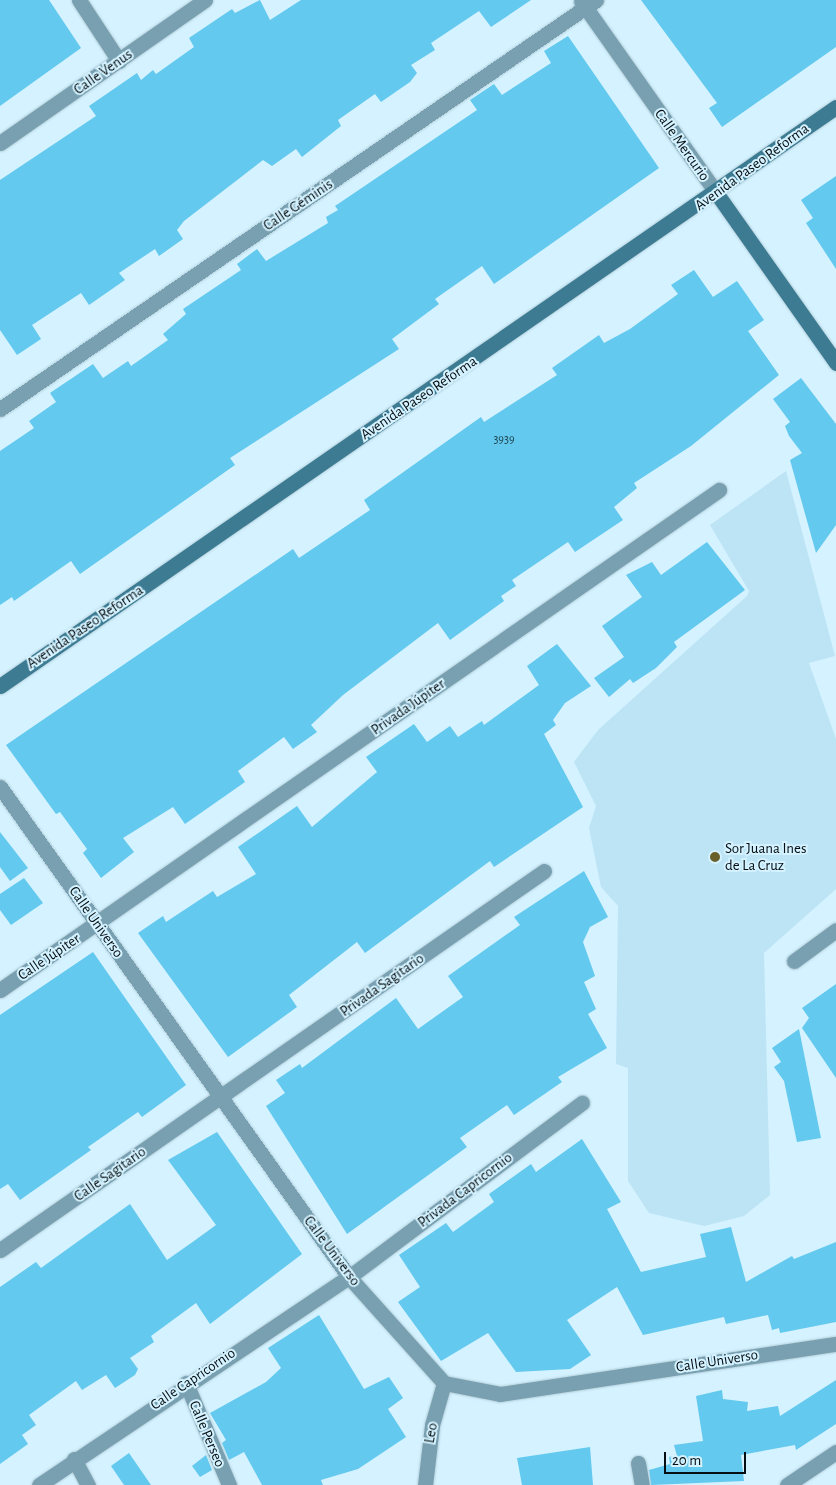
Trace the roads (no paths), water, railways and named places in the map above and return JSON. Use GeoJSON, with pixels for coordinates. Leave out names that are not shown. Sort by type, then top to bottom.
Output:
{"type":"FeatureCollection","features":[{"type":"Feature","properties":{"kind":"main road","name":"Avenida Paseo Reforma"},"geometry":{"type":"LineString","coordinates":[[0,686],[717,194],[836,107]]}},
{"type":"Feature","properties":{"kind":"main road","name":"Calle Mercurio"},"geometry":{"type":"LineString","coordinates":[[717,194],[836,363]]}},
{"type":"Feature","properties":{"kind":"street"},"geometry":{"type":"LineString","coordinates":[[79,0],[119,61]]}},
{"type":"Feature","properties":{"kind":"street","name":"Calle Venus"},"geometry":{"type":"LineString","coordinates":[[0,143],[205,0]]}},
{"type":"Feature","properties":{"kind":"street","name":"Calle Mercurio"},"geometry":{"type":"LineString","coordinates":[[587,2],[717,194]]}},
{"type":"Feature","properties":{"kind":"street","name":"Calle Géminis"},"geometry":{"type":"LineString","coordinates":[[0,409],[587,2]]}},
{"type":"Feature","properties":{"kind":"street","name":"Privada Júpiter"},"geometry":{"type":"LineString","coordinates":[[97,925],[719,490]]}},
{"type":"Feature","properties":{"kind":"street","name":"Calle Universo"},"geometry":{"type":"LineString","coordinates":[[0,788],[348,1277],[444,1383],[500,1394],[836,1344]]}},
{"type":"Feature","properties":{"kind":"street","name":"Privada Sagitario"},"geometry":{"type":"LineString","coordinates":[[220,1098],[544,872]]}},
{"type":"Feature","properties":{"kind":"street","name":"Calle Júpiter"},"geometry":{"type":"LineString","coordinates":[[0,990],[97,925]]}},
{"type":"Feature","properties":{"kind":"street"},"geometry":{"type":"LineString","coordinates":[[794,961],[836,930]]}},
{"type":"Feature","properties":{"kind":"street","name":"Calle Sagitario"},"geometry":{"type":"LineString","coordinates":[[0,1250],[220,1098]]}},
{"type":"Feature","properties":{"kind":"street","name":"Privada Capricornio"},"geometry":{"type":"LineString","coordinates":[[348,1277],[582,1104]]}},
{"type":"Feature","properties":{"kind":"street","name":"Calle Capricornio"},"geometry":{"type":"LineString","coordinates":[[39,1485],[186,1383],[348,1277]]}},
{"type":"Feature","properties":{"kind":"street","name":"Calle Perseo"},"geometry":{"type":"LineString","coordinates":[[186,1383],[229,1485]]}},
{"type":"Feature","properties":{"kind":"street","name":"Leo"},"geometry":{"type":"LineString","coordinates":[[425,1485],[432,1425],[444,1383]]}},
{"type":"Feature","properties":{"kind":"street"},"geometry":{"type":"LineString","coordinates":[[787,1485],[836,1452]]}},
{"type":"Feature","properties":{"kind":"street"},"geometry":{"type":"LineString","coordinates":[[74,1459],[88,1485]]}},
{"type":"Feature","properties":{"kind":"street"},"geometry":{"type":"LineString","coordinates":[[638,1463],[642,1485]]}},
{"type":"Feature","properties":{"kind":"place","name":"Sor Juana Ines de La Cruz"},"geometry":{"type":"Point","coordinates":[715,857]}}]}
